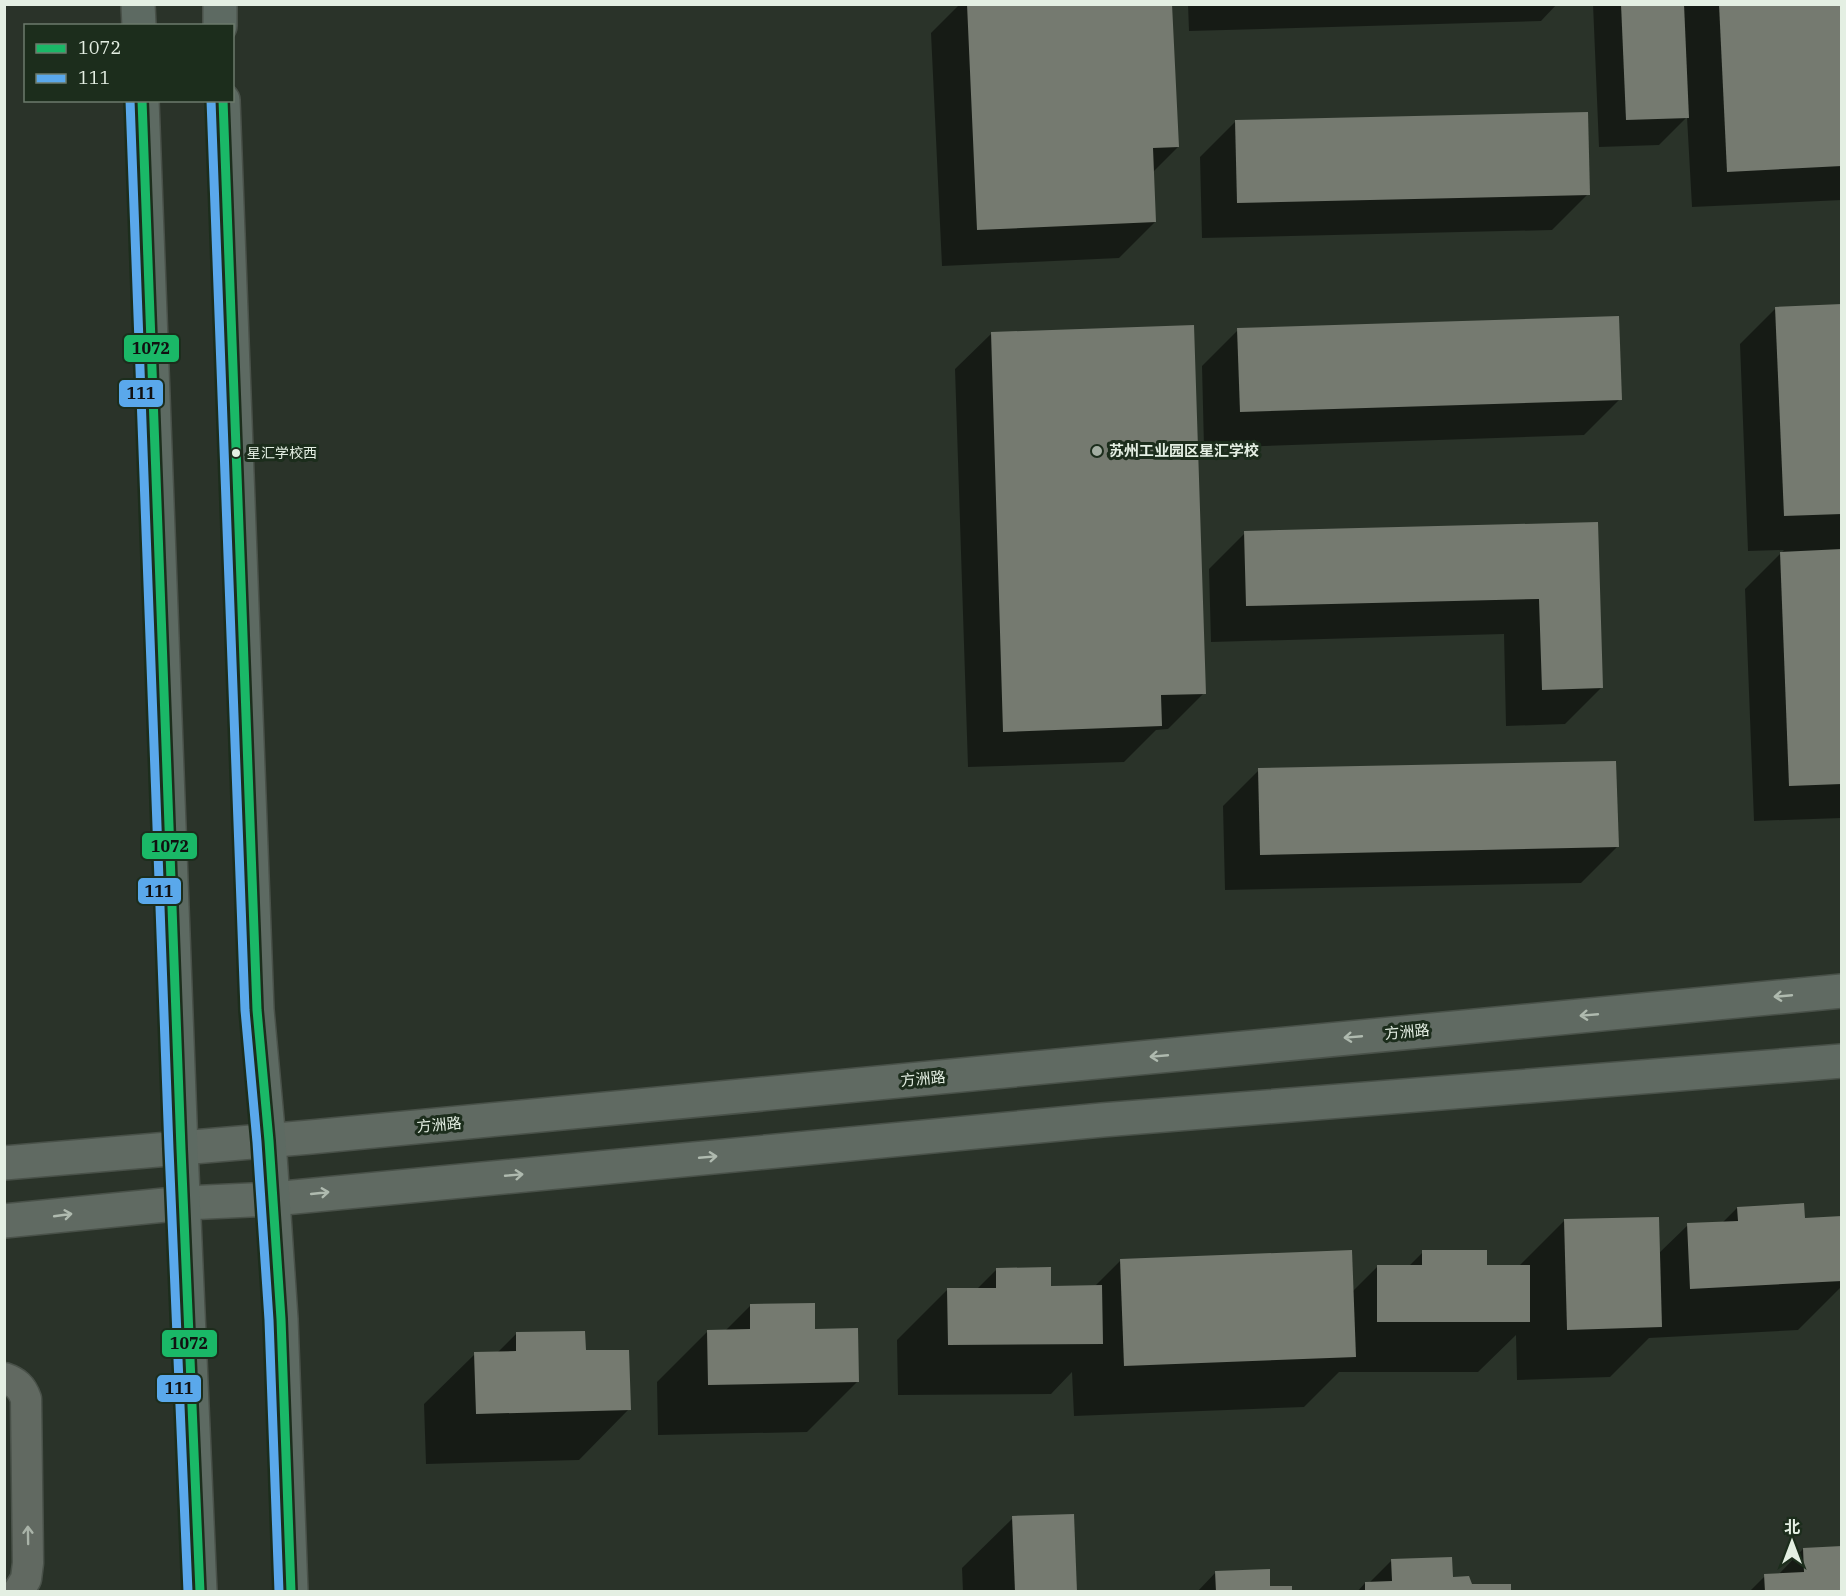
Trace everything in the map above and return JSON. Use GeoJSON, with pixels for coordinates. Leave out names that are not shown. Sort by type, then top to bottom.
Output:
{"type":"FeatureCollection","features":[{"type":"Feature","properties":{"kind":"main road"},"geometry":{"type":"LineString","coordinates":[[138,4],[139,24]]}},
{"type":"Feature","properties":{"kind":"main road"},"geometry":{"type":"LineString","coordinates":[[220,4],[220,24]]}},
{"type":"Feature","properties":{"kind":"main road"},"geometry":{"type":"LineString","coordinates":[[142,102],[200,1592]]}},
{"type":"Feature","properties":{"kind":"main road"},"geometry":{"type":"LineString","coordinates":[[223,102],[257,1010],[269,1141],[281,1319],[291,1592]]}},
{"type":"Feature","properties":{"kind":"main road","name":"方洲路"},"geometry":{"type":"LineString","coordinates":[[4,1163],[269,1141],[1842,991]]}},
{"type":"Feature","properties":{"kind":"main road"},"geometry":{"type":"LineString","coordinates":[[4,1221],[185,1203],[273,1199],[1102,1120],[1842,1061]]}},
{"type":"Feature","properties":{"kind":"street"},"geometry":{"type":"LineString","coordinates":[[4,1378],[14,1381],[26,1399],[28,1563],[26,1579],[18,1592]]}},
{"type":"Feature","properties":{"kind":"building"},"geometry":{"type":"Polygon","coordinates":[[[967,4],[1172,4],[1179,147],[1153,148],[1156,222],[977,230],[967,4]]]}},
{"type":"Feature","properties":{"kind":"building"},"geometry":{"type":"Polygon","coordinates":[[[1621,4],[1684,4],[1689,118],[1626,120],[1621,4]]]}},
{"type":"Feature","properties":{"kind":"building"},"geometry":{"type":"Polygon","coordinates":[[[1719,4],[1842,4],[1842,166],[1727,172],[1719,4]]]}},
{"type":"Feature","properties":{"kind":"building"},"geometry":{"type":"Polygon","coordinates":[[[1588,112],[1590,195],[1237,203],[1235,120],[1588,112]]]}},
{"type":"Feature","properties":{"kind":"building"},"geometry":{"type":"Polygon","coordinates":[[[1842,304],[1842,514],[1784,516],[1775,307],[1842,304]]]}},
{"type":"Feature","properties":{"kind":"building"},"geometry":{"type":"Polygon","coordinates":[[[1619,316],[1622,400],[1240,412],[1237,328],[1619,316]]]}},
{"type":"Feature","properties":{"kind":"building"},"geometry":{"type":"Polygon","coordinates":[[[1194,325],[1206,694],[1161,695],[1162,726],[1003,732],[991,332],[1194,325]]]}},
{"type":"Feature","properties":{"kind":"building"},"geometry":{"type":"Polygon","coordinates":[[[1598,522],[1603,688],[1542,690],[1539,599],[1246,606],[1244,531],[1598,522]]]}},
{"type":"Feature","properties":{"kind":"building"},"geometry":{"type":"Polygon","coordinates":[[[1842,549],[1842,784],[1789,786],[1780,552],[1842,549]]]}},
{"type":"Feature","properties":{"kind":"building"},"geometry":{"type":"Polygon","coordinates":[[[1616,761],[1619,847],[1260,855],[1258,768],[1616,761]]]}},
{"type":"Feature","properties":{"kind":"building"},"geometry":{"type":"Polygon","coordinates":[[[1804,1203],[1805,1218],[1842,1216],[1842,1281],[1690,1289],[1687,1223],[1738,1221],[1737,1207],[1804,1203]]]}},
{"type":"Feature","properties":{"kind":"building"},"geometry":{"type":"Polygon","coordinates":[[[1659,1217],[1662,1327],[1567,1330],[1564,1219],[1659,1217]]]}},
{"type":"Feature","properties":{"kind":"building"},"geometry":{"type":"Polygon","coordinates":[[[1352,1250],[1356,1357],[1124,1366],[1120,1259],[1352,1250]]]}},
{"type":"Feature","properties":{"kind":"building"},"geometry":{"type":"Polygon","coordinates":[[[1422,1250],[1487,1250],[1487,1265],[1530,1265],[1530,1322],[1377,1322],[1377,1265],[1422,1265],[1422,1250]]]}},
{"type":"Feature","properties":{"kind":"building"},"geometry":{"type":"Polygon","coordinates":[[[1051,1267],[1051,1286],[1102,1285],[1103,1344],[948,1345],[947,1288],[996,1288],[996,1268],[1051,1267]]]}},
{"type":"Feature","properties":{"kind":"building"},"geometry":{"type":"Polygon","coordinates":[[[815,1303],[815,1329],[858,1328],[859,1382],[708,1385],[707,1330],[750,1329],[750,1304],[815,1303]]]}},
{"type":"Feature","properties":{"kind":"building"},"geometry":{"type":"Polygon","coordinates":[[[585,1331],[586,1350],[629,1350],[631,1410],[476,1414],[474,1352],[516,1351],[516,1332],[585,1331]]]}},
{"type":"Feature","properties":{"kind":"building"},"geometry":{"type":"Polygon","coordinates":[[[1074,1514],[1077,1592],[1015,1592],[1012,1516],[1074,1514]]]}},
{"type":"Feature","properties":{"kind":"building"},"geometry":{"type":"Polygon","coordinates":[[[1842,1546],[1842,1592],[1765,1592],[1764,1574],[1804,1572],[1803,1548],[1842,1546]]]}},
{"type":"Feature","properties":{"kind":"building"},"geometry":{"type":"Polygon","coordinates":[[[1452,1557],[1453,1577],[1469,1576],[1472,1584],[1511,1584],[1511,1592],[1365,1592],[1365,1582],[1392,1581],[1391,1559],[1452,1557]]]}},
{"type":"Feature","properties":{"kind":"building"},"geometry":{"type":"Polygon","coordinates":[[[1270,1569],[1270,1586],[1292,1586],[1292,1592],[1216,1592],[1215,1571],[1270,1569]]]}},
{"type":"Feature","properties":{"kind":"transit line","name":"111"},"geometry":{"type":"LineString","coordinates":[[130,102],[188,1592]]}},
{"type":"Feature","properties":{"kind":"transit line","name":"1072"},"geometry":{"type":"LineString","coordinates":[[142,102],[200,1592]]}},
{"type":"Feature","properties":{"kind":"transit line","name":"111"},"geometry":{"type":"LineString","coordinates":[[211,102],[245,1010],[269,1320],[279,1592]]}},
{"type":"Feature","properties":{"kind":"transit line","name":"1072"},"geometry":{"type":"LineString","coordinates":[[223,102],[257,1010],[269,1141],[281,1319],[291,1592]]}},
{"type":"Feature","properties":{"kind":"place","name":"苏州工业园区星汇学校"},"geometry":{"type":"Point","coordinates":[1097,451]}},
{"type":"Feature","properties":{"kind":"place","name":"星汇学校西"},"geometry":{"type":"Point","coordinates":[236,453]}}]}
